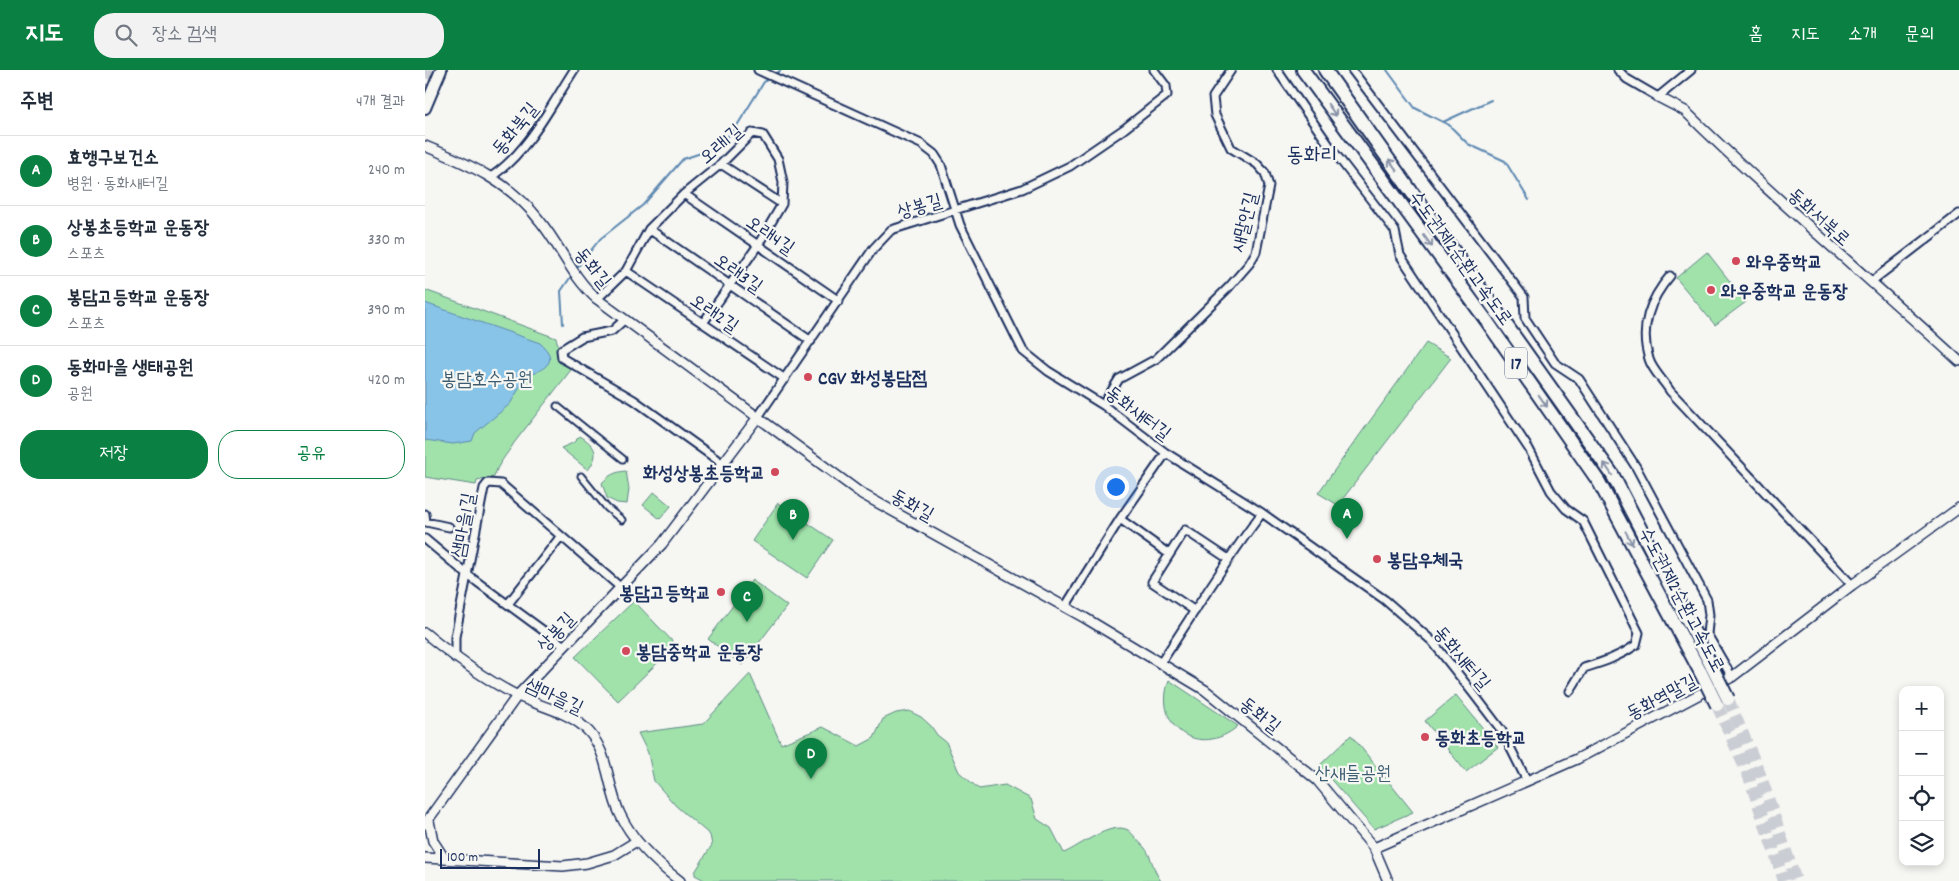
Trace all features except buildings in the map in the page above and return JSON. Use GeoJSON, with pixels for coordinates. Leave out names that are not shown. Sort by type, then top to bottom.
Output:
{"type":"FeatureCollection","features":[{"type":"Feature","properties":{"kind":"highway","name":"수도권제2순환고속도로"},"geometry":{"type":"LineString","coordinates":[[1303,70],[1486,320],[1599,482],[1707,670]]}},
{"type":"Feature","properties":{"kind":"highway","name":"수도권제2순환고속도로"},"geometry":{"type":"LineString","coordinates":[[1325,70],[1612,474],[1722,702]]}},
{"type":"Feature","properties":{"kind":"main road"},"geometry":{"type":"LineString","coordinates":[[425,108],[441,70]]}},
{"type":"Feature","properties":{"kind":"street","name":"동화북길"},"geometry":{"type":"LineString","coordinates":[[491,177],[503,169],[535,132],[574,70]]}},
{"type":"Feature","properties":{"kind":"street","name":"동화새터길"},"geometry":{"type":"LineString","coordinates":[[758,70],[921,144],[934,154],[941,165],[955,211],[1005,320],[1023,352],[1103,405],[1166,453],[1262,513],[1385,600],[1432,641],[1502,731],[1527,781]]}},
{"type":"Feature","properties":{"kind":"street","name":"상봉길"},"geometry":{"type":"LineString","coordinates":[[425,830],[427,823],[517,696],[680,523],[785,379],[873,249],[891,230],[1022,189],[1070,166],[1156,106],[1167,96],[1166,86],[1154,70]]}},
{"type":"Feature","properties":{"kind":"street","name":"새말안길"},"geometry":{"type":"LineString","coordinates":[[1103,405],[1119,379],[1156,359],[1229,287],[1249,264],[1256,252],[1269,186],[1265,173],[1257,164],[1231,148],[1215,115],[1213,97],[1231,70]]}},
{"type":"Feature","properties":{"kind":"street"},"geometry":{"type":"LineString","coordinates":[[1277,70],[1331,148],[1395,231],[1400,255],[1529,449],[1551,491],[1566,510],[1583,522],[1639,633],[1636,645],[1626,652],[1615,658],[1584,668],[1570,691]]}},
{"type":"Feature","properties":{"kind":"street"},"geometry":{"type":"LineString","coordinates":[[1352,70],[1524,297],[1525,318],[1555,363],[1579,379],[1635,468],[1707,600],[1709,615],[1707,634],[1732,677]]}},
{"type":"Feature","properties":{"kind":"street"},"geometry":{"type":"LineString","coordinates":[[1618,70],[1627,79],[1658,97],[1691,70]]}},
{"type":"Feature","properties":{"kind":"street","name":"동화서북로"},"geometry":{"type":"LineString","coordinates":[[1658,97],[1685,111],[1841,257],[1872,281],[1959,361]]}},
{"type":"Feature","properties":{"kind":"street","name":"오래1길"},"geometry":{"type":"LineString","coordinates":[[597,298],[626,271],[649,229],[683,194],[721,164],[752,133],[763,135],[778,160],[783,182],[782,204]]}},
{"type":"Feature","properties":{"kind":"street","name":"동화길"},"geometry":{"type":"LineString","coordinates":[[425,146],[458,159],[491,177],[528,207],[548,232],[576,278],[597,298],[624,320],[886,509],[1065,607],[1205,690],[1317,780],[1374,848],[1388,881]]}},
{"type":"Feature","properties":{"kind":"street"},"geometry":{"type":"LineString","coordinates":[[703,323],[757,245],[782,204],[721,164]]}},
{"type":"Feature","properties":{"kind":"street","name":"오래4길"},"geometry":{"type":"LineString","coordinates":[[683,194],[839,301]]}},
{"type":"Feature","properties":{"kind":"street"},"geometry":{"type":"LineString","coordinates":[[1872,281],[1959,214]]}},
{"type":"Feature","properties":{"kind":"street","name":"오래3길"},"geometry":{"type":"LineString","coordinates":[[649,229],[811,341]]}},
{"type":"Feature","properties":{"kind":"street","name":"오래2길"},"geometry":{"type":"LineString","coordinates":[[626,271],[785,379]]}},
{"type":"Feature","properties":{"kind":"street"},"geometry":{"type":"LineString","coordinates":[[1670,276],[1650,308],[1644,329],[1649,360],[1670,391],[1853,584]]}},
{"type":"Feature","properties":{"kind":"street"},"geometry":{"type":"LineString","coordinates":[[624,320],[612,331],[582,337],[569,344],[561,350],[562,358],[634,400],[723,464]]}},
{"type":"Feature","properties":{"kind":"street"},"geometry":{"type":"LineString","coordinates":[[557,406],[623,459]]}},
{"type":"Feature","properties":{"kind":"street"},"geometry":{"type":"LineString","coordinates":[[1065,607],[1120,519],[1166,453]]}},
{"type":"Feature","properties":{"kind":"street"},"geometry":{"type":"LineString","coordinates":[[581,476],[607,508],[621,520]]}},
{"type":"Feature","properties":{"kind":"street","name":"샘마을1길"},"geometry":{"type":"LineString","coordinates":[[469,576],[484,488],[488,483],[501,484],[620,587]]}},
{"type":"Feature","properties":{"kind":"street","name":"동화역말길"},"geometry":{"type":"LineString","coordinates":[[1374,848],[1577,759],[1732,677],[1853,584],[1959,508]]}},
{"type":"Feature","properties":{"kind":"street"},"geometry":{"type":"LineString","coordinates":[[1160,664],[1213,585],[1227,558],[1262,513]]}},
{"type":"Feature","properties":{"kind":"street","name":"샘마을1길"},"geometry":{"type":"LineString","coordinates":[[425,514],[426,522],[449,526]]}},
{"type":"Feature","properties":{"kind":"street"},"geometry":{"type":"LineString","coordinates":[[1120,519],[1169,554]]}},
{"type":"Feature","properties":{"kind":"street"},"geometry":{"type":"LineString","coordinates":[[1195,611],[1152,582],[1185,530],[1227,558]]}},
{"type":"Feature","properties":{"kind":"street"},"geometry":{"type":"LineString","coordinates":[[508,604],[561,536]]}},
{"type":"Feature","properties":{"kind":"street","name":"샘마을1길"},"geometry":{"type":"LineString","coordinates":[[425,539],[469,576],[563,645]]}},
{"type":"Feature","properties":{"kind":"street"},"geometry":{"type":"LineString","coordinates":[[455,658],[455,637],[469,576]]}},
{"type":"Feature","properties":{"kind":"street","name":"샘마을길"},"geometry":{"type":"LineString","coordinates":[[425,633],[470,669],[517,696],[573,720],[585,728],[596,742],[609,775],[619,813],[635,842]]}},
{"type":"Feature","properties":{"kind":"street"},"geometry":{"type":"LineString","coordinates":[[427,823],[433,841],[445,858]]}},
{"type":"Feature","properties":{"kind":"street"},"geometry":{"type":"LineString","coordinates":[[425,858],[563,866],[587,864],[614,855],[635,842],[680,881]]}},
{"type":"Feature","properties":{"kind":"green space","name":"와우중학교 운동장"},"geometry":{"type":"Polygon","coordinates":[[[1707,252],[1746,302],[1715,325],[1676,278],[1707,252]]]}},
{"type":"Feature","properties":{"kind":"green space","name":"봉담호수공원"},"geometry":{"type":"Polygon","coordinates":[[[425,290],[556,338],[562,358],[574,366],[514,443],[500,463],[494,477],[477,481],[476,485],[425,477],[425,290]]]}},
{"type":"Feature","properties":{"kind":"green space"},"geometry":{"type":"Polygon","coordinates":[[[1426,343],[1451,358],[1338,505],[1318,493],[1426,343]]]}},
{"type":"Feature","properties":{"kind":"green space"},"geometry":{"type":"Polygon","coordinates":[[[580,436],[590,443],[595,451],[594,459],[588,470],[561,448],[573,443],[580,436]]]}},
{"type":"Feature","properties":{"kind":"green space"},"geometry":{"type":"Polygon","coordinates":[[[626,471],[629,489],[627,504],[617,503],[607,498],[602,483],[612,474],[626,471]]]}},
{"type":"Feature","properties":{"kind":"green space"},"geometry":{"type":"Polygon","coordinates":[[[654,492],[671,506],[660,519],[643,505],[654,492]]]}},
{"type":"Feature","properties":{"kind":"green space"},"geometry":{"type":"Polygon","coordinates":[[[778,503],[833,540],[807,578],[752,541],[778,503]]]}},
{"type":"Feature","properties":{"kind":"green space"},"geometry":{"type":"Polygon","coordinates":[[[752,580],[787,606],[742,665],[708,639],[752,580]]]}},
{"type":"Feature","properties":{"kind":"green space","name":"봉담중학교 운동장"},"geometry":{"type":"Polygon","coordinates":[[[634,601],[676,645],[618,701],[575,657],[634,601]]]}},
{"type":"Feature","properties":{"kind":"green space"},"geometry":{"type":"Polygon","coordinates":[[[750,674],[781,744],[823,727],[859,746],[874,738],[883,719],[896,713],[909,711],[921,717],[946,742],[959,772],[979,789],[1005,785],[1031,799],[1037,819],[1051,828],[1064,853],[1104,831],[1121,828],[1128,830],[1147,851],[1161,881],[706,881],[695,875],[695,872],[712,845],[710,835],[676,806],[654,781],[648,753],[638,733],[703,724],[750,674]]]}},
{"type":"Feature","properties":{"kind":"green space"},"geometry":{"type":"Polygon","coordinates":[[[1169,680],[1238,726],[1223,735],[1209,739],[1195,739],[1183,733],[1173,724],[1167,712],[1166,697],[1169,680]]]}},
{"type":"Feature","properties":{"kind":"green space"},"geometry":{"type":"Polygon","coordinates":[[[1456,695],[1498,747],[1466,772],[1425,721],[1456,695]]]}},
{"type":"Feature","properties":{"kind":"green space","name":"산새들공원"},"geometry":{"type":"Polygon","coordinates":[[[1351,735],[1413,812],[1374,829],[1319,766],[1351,735]]]}},
{"type":"Feature","properties":{"kind":"water"},"geometry":{"type":"Polygon","coordinates":[[[425,303],[540,343],[549,355],[550,360],[548,364],[526,377],[510,404],[475,433],[472,441],[453,444],[425,440],[425,303]]]}},
{"type":"Feature","properties":{"kind":"waterway"},"geometry":{"type":"LineString","coordinates":[[774,75],[781,70]]}},
{"type":"Feature","properties":{"kind":"waterway"},"geometry":{"type":"LineString","coordinates":[[1387,70],[1415,108],[1449,125],[1468,144],[1505,161],[1529,200]]}},
{"type":"Feature","properties":{"kind":"waterway"},"geometry":{"type":"LineString","coordinates":[[576,269],[600,239],[643,205],[683,159],[707,151],[724,141],[738,124],[764,82],[770,78]]}},
{"type":"Feature","properties":{"kind":"waterway"},"geometry":{"type":"LineString","coordinates":[[1443,122],[1491,100]]}},
{"type":"Feature","properties":{"kind":"waterway"},"geometry":{"type":"LineString","coordinates":[[563,324],[561,291],[572,275]]}},
{"type":"Feature","properties":{"kind":"tunnel"},"geometry":{"type":"LineString","coordinates":[[425,75],[427,70]]}},
{"type":"Feature","properties":{"kind":"tunnel"},"geometry":{"type":"LineString","coordinates":[[425,94],[434,70]]}},
{"type":"Feature","properties":{"kind":"tunnel"},"geometry":{"type":"LineString","coordinates":[[1728,699],[1760,774],[1796,881]]}},
{"type":"Feature","properties":{"kind":"tunnel"},"geometry":{"type":"LineString","coordinates":[[1717,705],[1749,777],[1784,881]]}},
{"type":"Feature","properties":{"kind":"place","name":"와우중학교"},"geometry":{"type":"Point","coordinates":[1736,261]}},
{"type":"Feature","properties":{"kind":"place","name":"와우중학교 운동장"},"geometry":{"type":"Point","coordinates":[1711,290]}},
{"type":"Feature","properties":{"kind":"place","name":"CGV 화성봉담점"},"geometry":{"type":"Point","coordinates":[808,377]}},
{"type":"Feature","properties":{"kind":"place","name":"화성상봉초등학교"},"geometry":{"type":"Point","coordinates":[775,472]}},
{"type":"Feature","properties":{"kind":"place","name":"효행구보건소"},"geometry":{"type":"Point","coordinates":[1347,539]}},
{"type":"Feature","properties":{"kind":"place","name":"상봉초등학교 운동장"},"geometry":{"type":"Point","coordinates":[793,540]}},
{"type":"Feature","properties":{"kind":"place","name":"봉담우체국"},"geometry":{"type":"Point","coordinates":[1377,559]}},
{"type":"Feature","properties":{"kind":"place","name":"봉담고등학교"},"geometry":{"type":"Point","coordinates":[721,592]}},
{"type":"Feature","properties":{"kind":"place","name":"봉담고등학교 운동장"},"geometry":{"type":"Point","coordinates":[747,622]}},
{"type":"Feature","properties":{"kind":"place","name":"봉담중학교 운동장"},"geometry":{"type":"Point","coordinates":[626,651]}},
{"type":"Feature","properties":{"kind":"place","name":"동화초등학교"},"geometry":{"type":"Point","coordinates":[1425,737]}},
{"type":"Feature","properties":{"kind":"place","name":"동화마을 생태공원"},"geometry":{"type":"Point","coordinates":[811,779]}},
{"type":"Feature","properties":{"kind":"district","name":"동화리"},"geometry":{"type":"Point","coordinates":[1312,154]}}]}
